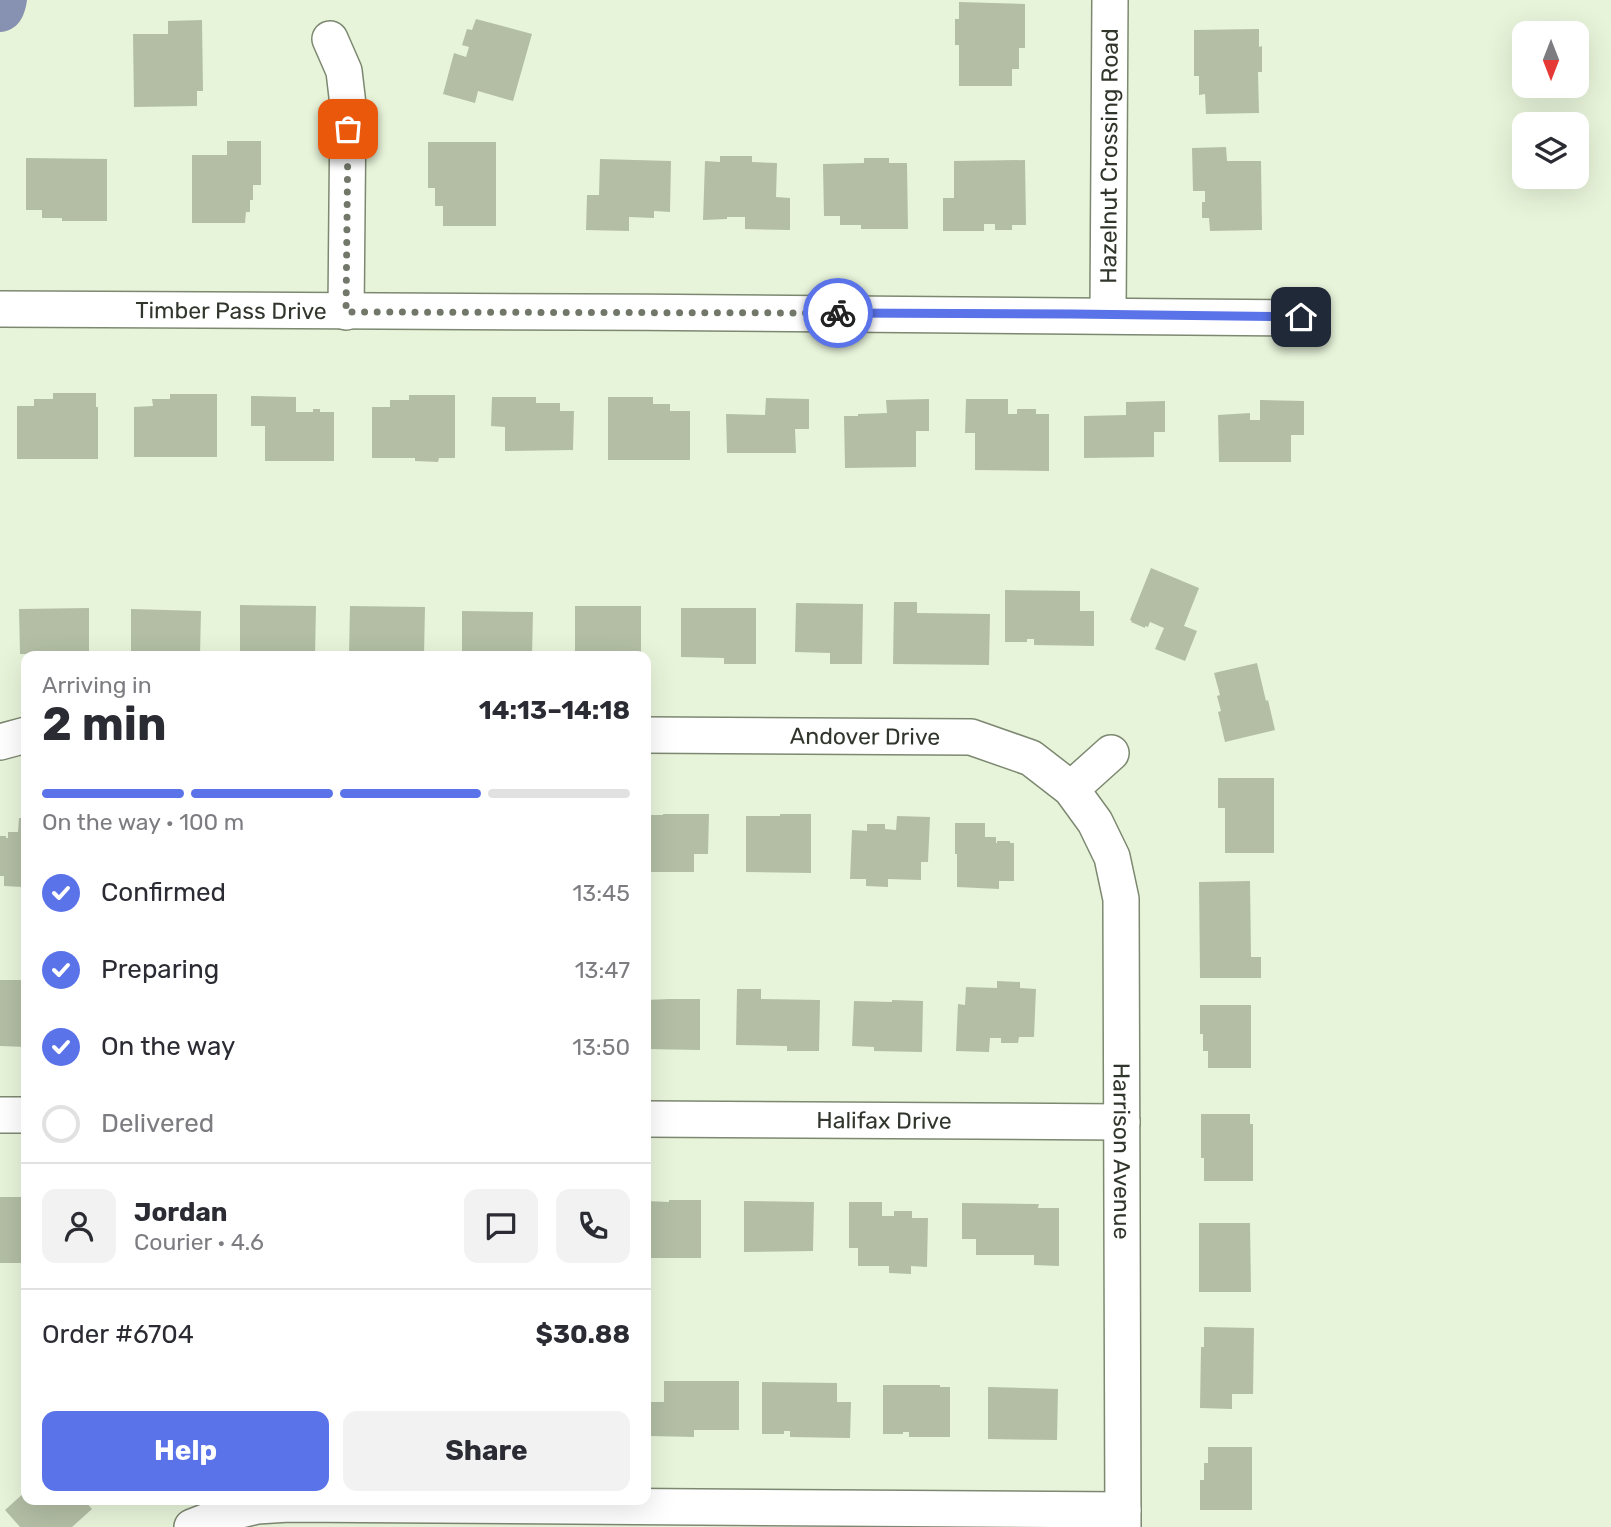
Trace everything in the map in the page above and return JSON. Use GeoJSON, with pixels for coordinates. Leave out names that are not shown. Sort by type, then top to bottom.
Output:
{"type":"FeatureCollection","features":[{"type":"Feature","properties":{"kind":"street","name":"Hazelnut Crossing Road"},"geometry":{"type":"LineString","coordinates":[[1108,314],[1110,0]]}},
{"type":"Feature","properties":{"kind":"street"},"geometry":{"type":"LineString","coordinates":[[330,39],[344,71],[348,105],[346,312]]}},
{"type":"Feature","properties":{"kind":"street","name":"Timber Pass Drive"},"geometry":{"type":"LineString","coordinates":[[0,309],[1301,317]]}},
{"type":"Feature","properties":{"kind":"street","name":"Andover Drive"},"geometry":{"type":"LineString","coordinates":[[651,735],[971,737],[1031,758],[1071,789]]}},
{"type":"Feature","properties":{"kind":"street"},"geometry":{"type":"LineString","coordinates":[[0,742],[21,736]]}},
{"type":"Feature","properties":{"kind":"street"},"geometry":{"type":"LineString","coordinates":[[1071,789],[1111,753]]}},
{"type":"Feature","properties":{"kind":"street","name":"Harrison Avenue"},"geometry":{"type":"LineString","coordinates":[[1071,789],[1094,822],[1112,857],[1121,899],[1122,1519]]}},
{"type":"Feature","properties":{"kind":"street"},"geometry":{"type":"LineString","coordinates":[[0,1115],[21,1115]]}},
{"type":"Feature","properties":{"kind":"street","name":"Halifax Drive"},"geometry":{"type":"LineString","coordinates":[[651,1119],[1122,1122]]}},
{"type":"Feature","properties":{"kind":"street"},"geometry":{"type":"LineString","coordinates":[[192,1527],[228,1513],[273,1505]]}},
{"type":"Feature","properties":{"kind":"street"},"geometry":{"type":"LineString","coordinates":[[345,1505],[1122,1519]]}},
{"type":"Feature","properties":{"kind":"water"},"geometry":{"type":"Polygon","coordinates":[[[0,0],[27,0],[20,22],[12,29],[0,32],[0,0]]]}},
{"type":"Feature","properties":{"kind":"building"},"geometry":{"type":"Polygon","coordinates":[[[959,2],[1025,4],[1025,48],[1019,48],[1019,69],[1012,69],[1012,86],[959,86],[959,45],[955,45],[955,19],[959,19],[959,2]]]}},
{"type":"Feature","properties":{"kind":"building"},"geometry":{"type":"Polygon","coordinates":[[[476,19],[532,34],[513,101],[478,91],[475,103],[443,94],[454,53],[466,57],[469,47],[462,45],[467,29],[472,30],[476,19]]]}},
{"type":"Feature","properties":{"kind":"building"},"geometry":{"type":"Polygon","coordinates":[[[202,20],[203,91],[197,91],[197,106],[134,107],[133,34],[168,34],[168,21],[202,20]]]}},
{"type":"Feature","properties":{"kind":"building"},"geometry":{"type":"Polygon","coordinates":[[[1259,29],[1262,72],[1258,72],[1259,113],[1206,114],[1205,94],[1199,95],[1199,76],[1194,76],[1194,30],[1259,29]]]}},
{"type":"Feature","properties":{"kind":"building"},"geometry":{"type":"Polygon","coordinates":[[[227,141],[261,141],[261,185],[253,185],[250,212],[246,212],[245,223],[192,223],[192,155],[227,155],[227,141]]]}},
{"type":"Feature","properties":{"kind":"building"},"geometry":{"type":"Polygon","coordinates":[[[428,142],[496,142],[496,226],[443,226],[443,206],[435,206],[435,188],[428,188],[428,142]]]}},
{"type":"Feature","properties":{"kind":"building"},"geometry":{"type":"Polygon","coordinates":[[[1226,147],[1227,161],[1261,161],[1262,230],[1210,231],[1209,218],[1202,218],[1205,191],[1193,191],[1192,148],[1226,147]]]}},
{"type":"Feature","properties":{"kind":"building"},"geometry":{"type":"Polygon","coordinates":[[[720,156],[752,156],[752,162],[777,163],[776,197],[790,198],[790,230],[745,229],[745,217],[703,220],[705,161],[720,162],[720,156]]]}},
{"type":"Feature","properties":{"kind":"building"},"geometry":{"type":"Polygon","coordinates":[[[26,158],[107,159],[107,221],[62,221],[62,218],[42,218],[42,210],[26,210],[26,158]]]}},
{"type":"Feature","properties":{"kind":"building"},"geometry":{"type":"Polygon","coordinates":[[[864,158],[889,158],[889,163],[907,163],[908,229],[861,229],[861,225],[840,225],[840,216],[824,216],[823,164],[864,163],[864,158]]]}},
{"type":"Feature","properties":{"kind":"building"},"geometry":{"type":"Polygon","coordinates":[[[600,159],[671,161],[670,212],[654,211],[654,218],[629,217],[629,231],[586,230],[587,195],[599,195],[600,159]]]}},
{"type":"Feature","properties":{"kind":"building"},"geometry":{"type":"Polygon","coordinates":[[[1025,160],[1026,225],[1012,225],[1012,230],[995,230],[995,224],[984,224],[984,231],[943,231],[943,198],[954,198],[954,161],[1025,160]]]}},
{"type":"Feature","properties":{"kind":"building"},"geometry":{"type":"Polygon","coordinates":[[[53,393],[96,393],[98,459],[17,459],[17,406],[34,406],[34,399],[53,399],[53,393]]]}},
{"type":"Feature","properties":{"kind":"building"},"geometry":{"type":"Polygon","coordinates":[[[170,394],[217,394],[217,457],[134,457],[134,407],[153,406],[152,399],[170,399],[170,394]]]}},
{"type":"Feature","properties":{"kind":"building"},"geometry":{"type":"Polygon","coordinates":[[[409,395],[455,395],[455,458],[439,458],[438,462],[415,461],[415,458],[372,458],[372,407],[390,407],[390,400],[409,400],[409,395]]]}},
{"type":"Feature","properties":{"kind":"building"},"geometry":{"type":"Polygon","coordinates":[[[251,396],[296,397],[296,412],[313,412],[313,409],[320,409],[320,412],[334,412],[334,461],[265,461],[265,426],[251,426],[251,396]]]}},
{"type":"Feature","properties":{"kind":"building"},"geometry":{"type":"Polygon","coordinates":[[[492,397],[536,397],[536,403],[560,403],[560,411],[574,411],[573,450],[505,451],[505,427],[491,426],[492,397]]]}},
{"type":"Feature","properties":{"kind":"building"},"geometry":{"type":"Polygon","coordinates":[[[608,397],[653,397],[653,404],[670,404],[670,411],[690,411],[690,460],[608,460],[608,397]]]}},
{"type":"Feature","properties":{"kind":"building"},"geometry":{"type":"Polygon","coordinates":[[[766,398],[809,399],[809,429],[795,429],[796,453],[727,453],[726,414],[765,415],[766,398]]]}},
{"type":"Feature","properties":{"kind":"building"},"geometry":{"type":"Polygon","coordinates":[[[929,399],[929,431],[916,431],[916,467],[845,468],[844,416],[887,413],[886,400],[929,399]]]}},
{"type":"Feature","properties":{"kind":"building"},"geometry":{"type":"Polygon","coordinates":[[[966,399],[1008,399],[1008,414],[1017,414],[1017,409],[1036,409],[1036,414],[1049,414],[1049,471],[975,470],[975,433],[965,433],[966,399]]]}},
{"type":"Feature","properties":{"kind":"building"},"geometry":{"type":"Polygon","coordinates":[[[1260,400],[1304,401],[1304,435],[1291,435],[1291,462],[1219,462],[1218,415],[1250,413],[1250,420],[1260,420],[1260,400]]]}},
{"type":"Feature","properties":{"kind":"building"},"geometry":{"type":"Polygon","coordinates":[[[1165,401],[1165,432],[1154,432],[1154,457],[1084,458],[1084,416],[1126,415],[1126,402],[1165,401]]]}},
{"type":"Feature","properties":{"kind":"building"},"geometry":{"type":"Polygon","coordinates":[[[1151,568],[1199,588],[1184,626],[1197,631],[1185,661],[1155,649],[1164,628],[1150,622],[1145,628],[1130,620],[1151,568]]]}},
{"type":"Feature","properties":{"kind":"building"},"geometry":{"type":"Polygon","coordinates":[[[1005,590],[1080,591],[1080,611],[1094,611],[1094,646],[1034,645],[1034,639],[1027,639],[1027,642],[1005,642],[1005,590]]]}},
{"type":"Feature","properties":{"kind":"building"},"geometry":{"type":"Polygon","coordinates":[[[894,602],[917,602],[917,613],[990,614],[989,665],[893,664],[894,602]]]}},
{"type":"Feature","properties":{"kind":"building"},"geometry":{"type":"Polygon","coordinates":[[[796,603],[863,604],[862,664],[830,664],[830,653],[795,652],[796,603]]]}},
{"type":"Feature","properties":{"kind":"building"},"geometry":{"type":"Polygon","coordinates":[[[240,605],[316,606],[315,651],[240,651],[240,605]]]}},
{"type":"Feature","properties":{"kind":"building"},"geometry":{"type":"Polygon","coordinates":[[[350,606],[425,607],[424,651],[349,651],[350,606]]]}},
{"type":"Feature","properties":{"kind":"building"},"geometry":{"type":"Polygon","coordinates":[[[575,606],[641,606],[641,651],[575,651],[575,606]]]}},
{"type":"Feature","properties":{"kind":"building"},"geometry":{"type":"Polygon","coordinates":[[[89,608],[89,651],[21,651],[20,654],[19,609],[89,608]]]}},
{"type":"Feature","properties":{"kind":"building"},"geometry":{"type":"Polygon","coordinates":[[[681,608],[756,608],[756,664],[724,664],[724,658],[681,657],[681,608]]]}},
{"type":"Feature","properties":{"kind":"building"},"geometry":{"type":"Polygon","coordinates":[[[131,609],[201,611],[200,651],[131,651],[131,609]]]}},
{"type":"Feature","properties":{"kind":"building"},"geometry":{"type":"Polygon","coordinates":[[[462,611],[533,612],[532,651],[462,651],[462,611]]]}},
{"type":"Feature","properties":{"kind":"building"},"geometry":{"type":"Polygon","coordinates":[[[1257,663],[1275,730],[1225,742],[1218,712],[1221,711],[1217,696],[1220,695],[1214,673],[1257,663]]]}},
{"type":"Feature","properties":{"kind":"building"},"geometry":{"type":"Polygon","coordinates":[[[1218,778],[1274,778],[1274,853],[1225,853],[1225,808],[1218,808],[1218,778]]]}},
{"type":"Feature","properties":{"kind":"building"},"geometry":{"type":"Polygon","coordinates":[[[709,814],[708,854],[694,854],[694,872],[651,872],[651,815],[709,814]]]}},
{"type":"Feature","properties":{"kind":"building"},"geometry":{"type":"Polygon","coordinates":[[[811,814],[811,873],[746,872],[746,816],[811,814]]]}},
{"type":"Feature","properties":{"kind":"building"},"geometry":{"type":"Polygon","coordinates":[[[897,816],[930,817],[928,862],[921,862],[921,880],[888,879],[888,887],[866,886],[866,879],[850,879],[852,830],[867,831],[867,824],[885,824],[885,829],[896,830],[897,816]]]}},
{"type":"Feature","properties":{"kind":"building"},"geometry":{"type":"Polygon","coordinates":[[[21,818],[21,887],[4,886],[4,876],[0,876],[0,836],[8,838],[8,832],[18,832],[21,818]]]}},
{"type":"Feature","properties":{"kind":"building"},"geometry":{"type":"Polygon","coordinates":[[[955,823],[985,823],[985,837],[996,837],[996,843],[1014,843],[1014,881],[999,881],[999,889],[957,887],[955,823]]]}},
{"type":"Feature","properties":{"kind":"building"},"geometry":{"type":"Polygon","coordinates":[[[1250,881],[1251,957],[1261,957],[1261,978],[1200,978],[1199,882],[1250,881]]]}},
{"type":"Feature","properties":{"kind":"building"},"geometry":{"type":"Polygon","coordinates":[[[0,980],[21,980],[21,1047],[0,1046],[0,980]]]}},
{"type":"Feature","properties":{"kind":"building"},"geometry":{"type":"Polygon","coordinates":[[[997,981],[1020,982],[1020,988],[1036,989],[1034,1037],[1019,1037],[1018,1043],[1001,1043],[1001,1038],[990,1038],[989,1052],[956,1051],[958,1004],[965,1005],[966,987],[997,988],[997,981]]]}},
{"type":"Feature","properties":{"kind":"building"},"geometry":{"type":"Polygon","coordinates":[[[737,989],[761,989],[761,999],[820,1000],[819,1051],[787,1051],[787,1046],[736,1045],[737,989]]]}},
{"type":"Feature","properties":{"kind":"building"},"geometry":{"type":"Polygon","coordinates":[[[700,999],[700,1050],[651,1049],[651,1000],[700,999]]]}},
{"type":"Feature","properties":{"kind":"building"},"geometry":{"type":"Polygon","coordinates":[[[854,1001],[923,1001],[922,1052],[874,1051],[874,1047],[852,1046],[854,1001]]]}},
{"type":"Feature","properties":{"kind":"building"},"geometry":{"type":"Polygon","coordinates":[[[1200,1005],[1251,1005],[1251,1068],[1208,1068],[1208,1051],[1203,1051],[1203,1034],[1200,1034],[1200,1005]]]}},
{"type":"Feature","properties":{"kind":"building"},"geometry":{"type":"Polygon","coordinates":[[[1201,1114],[1250,1114],[1250,1124],[1253,1124],[1253,1181],[1204,1181],[1201,1114]]]}},
{"type":"Feature","properties":{"kind":"building"},"geometry":{"type":"Polygon","coordinates":[[[0,1197],[21,1197],[21,1263],[0,1263],[0,1197]]]}},
{"type":"Feature","properties":{"kind":"building"},"geometry":{"type":"Polygon","coordinates":[[[701,1200],[701,1258],[651,1258],[651,1201],[701,1200]]]}},
{"type":"Feature","properties":{"kind":"building"},"geometry":{"type":"Polygon","coordinates":[[[744,1201],[814,1202],[813,1251],[744,1252],[744,1201]]]}},
{"type":"Feature","properties":{"kind":"building"},"geometry":{"type":"Polygon","coordinates":[[[849,1202],[882,1202],[882,1216],[894,1216],[894,1211],[912,1211],[912,1218],[928,1218],[927,1267],[911,1266],[911,1274],[889,1273],[889,1266],[858,1266],[858,1248],[849,1248],[849,1202]]]}},
{"type":"Feature","properties":{"kind":"building"},"geometry":{"type":"Polygon","coordinates":[[[962,1203],[1039,1204],[1038,1208],[1059,1208],[1059,1266],[1034,1265],[1034,1255],[976,1255],[976,1239],[962,1239],[962,1203]]]}},
{"type":"Feature","properties":{"kind":"building"},"geometry":{"type":"Polygon","coordinates":[[[1199,1223],[1250,1223],[1251,1292],[1199,1292],[1199,1223]]]}},
{"type":"Feature","properties":{"kind":"building"},"geometry":{"type":"Polygon","coordinates":[[[1204,1327],[1254,1328],[1253,1394],[1232,1394],[1232,1409],[1200,1408],[1204,1327]]]}},
{"type":"Feature","properties":{"kind":"building"},"geometry":{"type":"Polygon","coordinates":[[[664,1381],[739,1381],[739,1430],[694,1430],[694,1437],[651,1436],[651,1402],[664,1402],[664,1381]]]}},
{"type":"Feature","properties":{"kind":"building"},"geometry":{"type":"Polygon","coordinates":[[[762,1382],[837,1383],[837,1402],[851,1402],[850,1438],[790,1437],[790,1431],[784,1431],[784,1434],[762,1434],[762,1382]]]}},
{"type":"Feature","properties":{"kind":"building"},"geometry":{"type":"Polygon","coordinates":[[[883,1385],[950,1387],[950,1437],[909,1437],[909,1432],[883,1434],[883,1385]]]}},
{"type":"Feature","properties":{"kind":"building"},"geometry":{"type":"Polygon","coordinates":[[[988,1387],[1058,1389],[1057,1440],[988,1439],[988,1387]]]}},
{"type":"Feature","properties":{"kind":"building"},"geometry":{"type":"Polygon","coordinates":[[[1208,1447],[1252,1447],[1252,1510],[1200,1510],[1200,1480],[1204,1480],[1208,1447]]]}},
{"type":"Feature","properties":{"kind":"building"},"geometry":{"type":"Polygon","coordinates":[[[21,1496],[21,1505],[88,1505],[92,1509],[72,1527],[20,1527],[5,1510],[21,1496]]]}},
{"type":"Feature","properties":{"kind":"way so far"},"geometry":{"type":"LineString","coordinates":[[348,129],[346,312],[838,313]]}},
{"type":"Feature","properties":{"kind":"route"},"geometry":{"type":"LineString","coordinates":[[838,313],[1301,317]]}}]}
